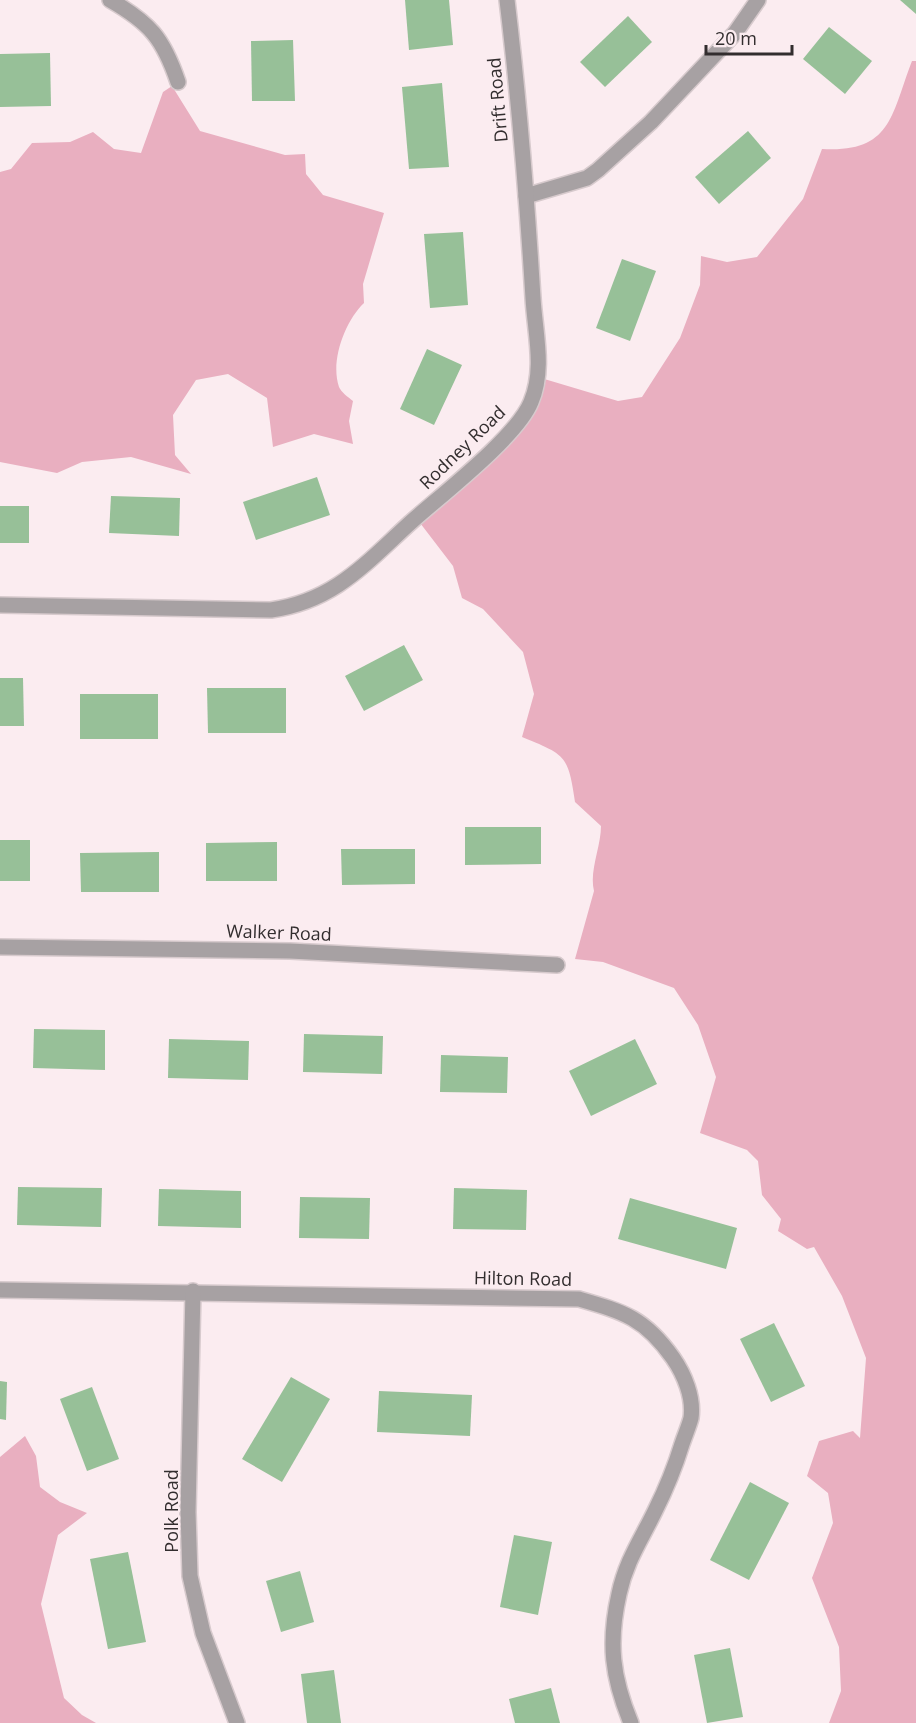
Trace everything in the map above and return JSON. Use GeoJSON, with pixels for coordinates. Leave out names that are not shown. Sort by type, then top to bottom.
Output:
{"type":"FeatureCollection","features":[{"type":"Feature","properties":{"kind":"street"},"geometry":{"type":"LineString","coordinates":[[110,0],[141,17],[152,29],[170,60],[178,82]]}},
{"type":"Feature","properties":{"kind":"street","name":"Drift Road"},"geometry":{"type":"LineString","coordinates":[[507,0],[526,196]]}},
{"type":"Feature","properties":{"kind":"street"},"geometry":{"type":"LineString","coordinates":[[526,196],[587,178],[598,170],[651,122],[735,33],[758,0]]}},
{"type":"Feature","properties":{"kind":"street","name":"Rodney Road"},"geometry":{"type":"LineString","coordinates":[[0,604],[271,610],[304,605],[339,586],[484,458],[531,404],[539,370],[526,196]]}},
{"type":"Feature","properties":{"kind":"street","name":"Walker Road"},"geometry":{"type":"LineString","coordinates":[[0,947],[290,951],[557,965]]}},
{"type":"Feature","properties":{"kind":"street","name":"Hilton Road"},"geometry":{"type":"LineString","coordinates":[[0,1290],[193,1291],[579,1299],[627,1313],[656,1337],[678,1366],[687,1385],[691,1417],[674,1470],[632,1553],[619,1594],[613,1630],[615,1669],[621,1702],[631,1723]]}},
{"type":"Feature","properties":{"kind":"street","name":"Polk Road"},"geometry":{"type":"LineString","coordinates":[[193,1291],[188,1512],[190,1576],[203,1633],[237,1723]]}},
{"type":"Feature","properties":{"kind":"shaded area"},"geometry":{"type":"Polygon","coordinates":[[[912,61],[916,61],[916,1723],[829,1723],[841,1691],[839,1647],[812,1578],[833,1523],[828,1493],[807,1476],[819,1441],[853,1431],[860,1438],[866,1358],[842,1296],[814,1247],[807,1249],[778,1231],[781,1219],[762,1195],[758,1161],[747,1150],[700,1133],[716,1077],[698,1025],[674,988],[603,962],[575,959],[594,891],[593,875],[601,826],[575,802],[570,775],[562,759],[548,748],[522,737],[534,694],[523,652],[483,609],[462,598],[453,566],[417,519],[522,420],[541,378],[618,401],[642,397],[680,338],[700,285],[701,256],[727,262],[757,257],[803,199],[822,149],[845,149],[863,145],[876,137],[885,127],[893,114],[912,61]]]}},
{"type":"Feature","properties":{"kind":"shaded area"},"geometry":{"type":"Polygon","coordinates":[[[172,86],[200,131],[285,155],[305,154],[306,174],[323,195],[384,213],[363,284],[364,303],[345,331],[336,365],[339,387],[353,401],[349,421],[353,444],[314,434],[273,447],[267,398],[228,374],[196,380],[173,415],[175,455],[191,474],[131,457],[82,462],[57,473],[0,462],[0,172],[11,169],[32,143],[70,142],[93,132],[114,149],[141,153],[163,92],[172,86]]]}},
{"type":"Feature","properties":{"kind":"shaded area"},"geometry":{"type":"Polygon","coordinates":[[[25,1436],[36,1456],[40,1487],[60,1502],[87,1513],[58,1535],[41,1604],[64,1698],[82,1715],[96,1723],[0,1723],[0,1457],[25,1436]]]}},
{"type":"Feature","properties":{"kind":"building"},"geometry":{"type":"Polygon","coordinates":[[[405,0],[449,0],[453,45],[409,50],[405,0]]]}},
{"type":"Feature","properties":{"kind":"building"},"geometry":{"type":"Polygon","coordinates":[[[900,0],[916,0],[916,14],[900,0]]]}},
{"type":"Feature","properties":{"kind":"building"},"geometry":{"type":"Polygon","coordinates":[[[628,16],[652,42],[605,87],[580,62],[628,16]]]}},
{"type":"Feature","properties":{"kind":"building"},"geometry":{"type":"Polygon","coordinates":[[[829,27],[872,61],[845,94],[803,59],[829,27]]]}},
{"type":"Feature","properties":{"kind":"building"},"geometry":{"type":"Polygon","coordinates":[[[293,40],[295,101],[252,101],[251,41],[293,40]]]}},
{"type":"Feature","properties":{"kind":"building"},"geometry":{"type":"Polygon","coordinates":[[[50,53],[51,106],[0,107],[0,54],[50,53]]]}},
{"type":"Feature","properties":{"kind":"building"},"geometry":{"type":"Polygon","coordinates":[[[442,83],[449,167],[409,169],[402,87],[442,83]]]}},
{"type":"Feature","properties":{"kind":"building"},"geometry":{"type":"Polygon","coordinates":[[[748,131],[771,158],[719,204],[695,177],[748,131]]]}},
{"type":"Feature","properties":{"kind":"building"},"geometry":{"type":"Polygon","coordinates":[[[463,232],[468,305],[430,308],[424,234],[463,232]]]}},
{"type":"Feature","properties":{"kind":"building"},"geometry":{"type":"Polygon","coordinates":[[[622,259],[656,271],[630,341],[596,328],[622,259]]]}},
{"type":"Feature","properties":{"kind":"building"},"geometry":{"type":"Polygon","coordinates":[[[427,349],[462,365],[434,425],[400,409],[427,349]]]}},
{"type":"Feature","properties":{"kind":"building"},"geometry":{"type":"Polygon","coordinates":[[[317,477],[330,515],[256,540],[243,502],[317,477]]]}},
{"type":"Feature","properties":{"kind":"building"},"geometry":{"type":"Polygon","coordinates":[[[111,496],[180,498],[179,536],[109,533],[111,496]]]}},
{"type":"Feature","properties":{"kind":"building"},"geometry":{"type":"Polygon","coordinates":[[[0,506],[29,506],[29,543],[0,543],[0,506]]]}},
{"type":"Feature","properties":{"kind":"building"},"geometry":{"type":"Polygon","coordinates":[[[404,645],[423,680],[364,711],[345,676],[404,645]]]}},
{"type":"Feature","properties":{"kind":"building"},"geometry":{"type":"Polygon","coordinates":[[[0,678],[23,678],[24,726],[0,726],[0,678]]]}},
{"type":"Feature","properties":{"kind":"building"},"geometry":{"type":"Polygon","coordinates":[[[207,688],[286,688],[286,733],[208,733],[207,688]]]}},
{"type":"Feature","properties":{"kind":"building"},"geometry":{"type":"Polygon","coordinates":[[[80,694],[158,694],[158,739],[80,739],[80,694]]]}},
{"type":"Feature","properties":{"kind":"building"},"geometry":{"type":"Polygon","coordinates":[[[465,827],[541,827],[541,864],[465,865],[465,827]]]}},
{"type":"Feature","properties":{"kind":"building"},"geometry":{"type":"Polygon","coordinates":[[[0,840],[30,840],[30,881],[0,881],[0,840]]]}},
{"type":"Feature","properties":{"kind":"building"},"geometry":{"type":"Polygon","coordinates":[[[277,842],[277,881],[206,881],[206,843],[277,842]]]}},
{"type":"Feature","properties":{"kind":"building"},"geometry":{"type":"Polygon","coordinates":[[[341,849],[415,849],[415,884],[342,885],[341,849]]]}},
{"type":"Feature","properties":{"kind":"building"},"geometry":{"type":"Polygon","coordinates":[[[159,852],[159,892],[81,892],[80,853],[159,852]]]}},
{"type":"Feature","properties":{"kind":"building"},"geometry":{"type":"Polygon","coordinates":[[[34,1029],[105,1030],[105,1070],[33,1068],[34,1029]]]}},
{"type":"Feature","properties":{"kind":"building"},"geometry":{"type":"Polygon","coordinates":[[[304,1034],[383,1036],[382,1074],[303,1072],[304,1034]]]}},
{"type":"Feature","properties":{"kind":"building"},"geometry":{"type":"Polygon","coordinates":[[[169,1039],[249,1041],[248,1080],[168,1078],[169,1039]]]}},
{"type":"Feature","properties":{"kind":"building"},"geometry":{"type":"Polygon","coordinates":[[[635,1039],[657,1084],[591,1116],[569,1071],[635,1039]]]}},
{"type":"Feature","properties":{"kind":"building"},"geometry":{"type":"Polygon","coordinates":[[[441,1055],[508,1057],[507,1093],[440,1092],[441,1055]]]}},
{"type":"Feature","properties":{"kind":"building"},"geometry":{"type":"Polygon","coordinates":[[[18,1187],[102,1188],[101,1227],[17,1225],[18,1187]]]}},
{"type":"Feature","properties":{"kind":"building"},"geometry":{"type":"Polygon","coordinates":[[[454,1188],[527,1190],[526,1230],[453,1229],[454,1188]]]}},
{"type":"Feature","properties":{"kind":"building"},"geometry":{"type":"Polygon","coordinates":[[[159,1189],[241,1191],[241,1228],[158,1226],[159,1189]]]}},
{"type":"Feature","properties":{"kind":"building"},"geometry":{"type":"Polygon","coordinates":[[[300,1197],[370,1198],[369,1239],[299,1238],[300,1197]]]}},
{"type":"Feature","properties":{"kind":"building"},"geometry":{"type":"Polygon","coordinates":[[[630,1198],[737,1228],[726,1269],[618,1239],[630,1198]]]}},
{"type":"Feature","properties":{"kind":"building"},"geometry":{"type":"Polygon","coordinates":[[[774,1323],[805,1386],[771,1402],[740,1339],[774,1323]]]}},
{"type":"Feature","properties":{"kind":"building"},"geometry":{"type":"Polygon","coordinates":[[[291,1377],[330,1399],[282,1482],[242,1459],[291,1377]]]}},
{"type":"Feature","properties":{"kind":"building"},"geometry":{"type":"Polygon","coordinates":[[[0,1381],[7,1382],[6,1420],[0,1419],[0,1381]]]}},
{"type":"Feature","properties":{"kind":"building"},"geometry":{"type":"Polygon","coordinates":[[[92,1387],[119,1459],[87,1471],[60,1399],[92,1387]]]}},
{"type":"Feature","properties":{"kind":"building"},"geometry":{"type":"Polygon","coordinates":[[[379,1391],[472,1395],[470,1436],[377,1432],[379,1391]]]}},
{"type":"Feature","properties":{"kind":"building"},"geometry":{"type":"Polygon","coordinates":[[[750,1482],[789,1503],[749,1580],[710,1560],[750,1482]]]}},
{"type":"Feature","properties":{"kind":"building"},"geometry":{"type":"Polygon","coordinates":[[[514,1535],[552,1542],[538,1615],[500,1607],[514,1535]]]}},
{"type":"Feature","properties":{"kind":"building"},"geometry":{"type":"Polygon","coordinates":[[[128,1552],[146,1642],[108,1649],[90,1559],[128,1552]]]}},
{"type":"Feature","properties":{"kind":"building"},"geometry":{"type":"Polygon","coordinates":[[[300,1571],[314,1622],[281,1632],[266,1581],[300,1571]]]}},
{"type":"Feature","properties":{"kind":"building"},"geometry":{"type":"Polygon","coordinates":[[[730,1648],[743,1717],[707,1723],[694,1655],[730,1648]]]}},
{"type":"Feature","properties":{"kind":"building"},"geometry":{"type":"Polygon","coordinates":[[[334,1670],[341,1723],[307,1723],[301,1674],[334,1670]]]}},
{"type":"Feature","properties":{"kind":"building"},"geometry":{"type":"Polygon","coordinates":[[[551,1688],[560,1723],[515,1723],[509,1699],[551,1688]]]}}]}
